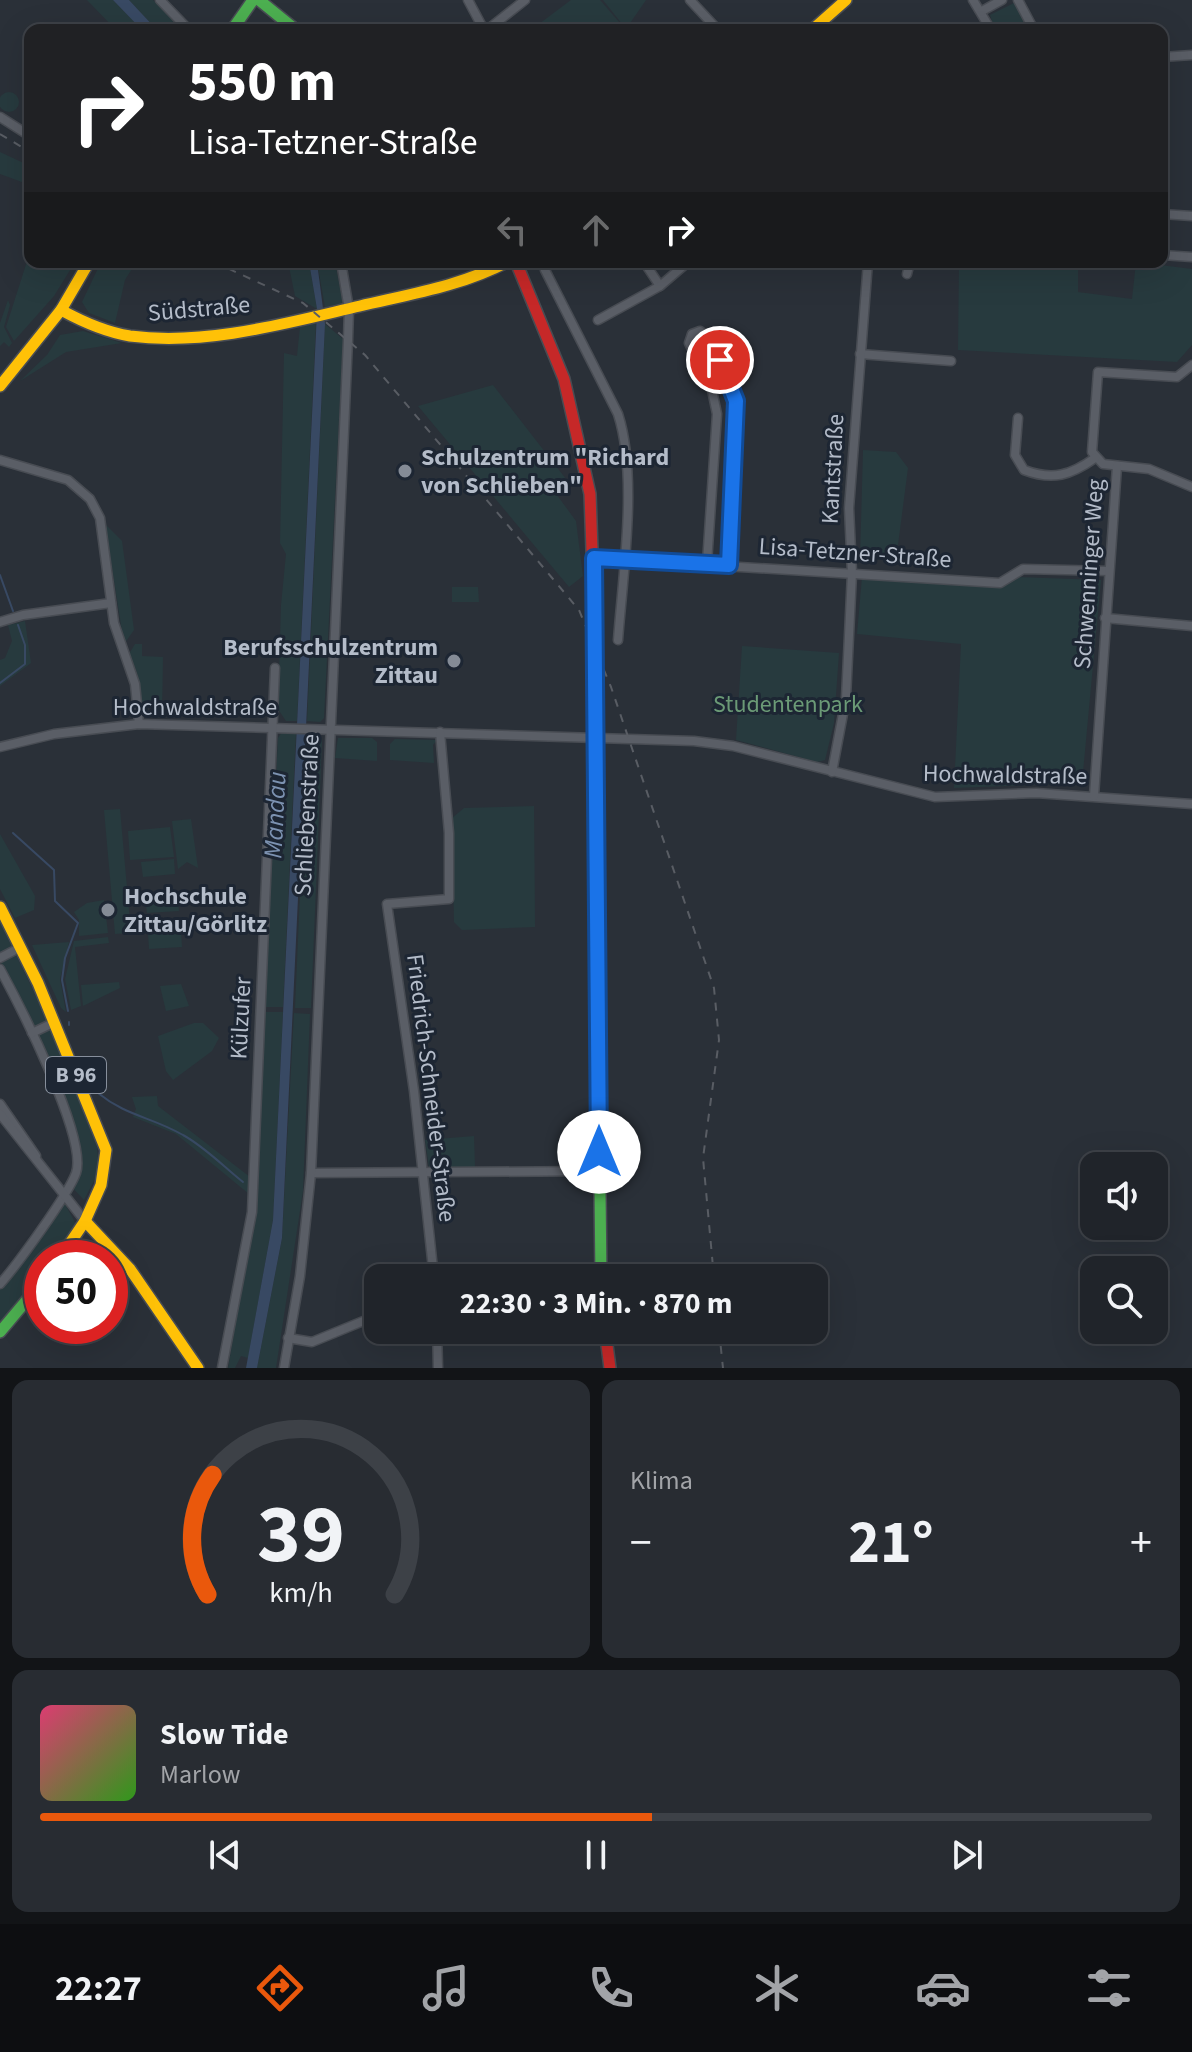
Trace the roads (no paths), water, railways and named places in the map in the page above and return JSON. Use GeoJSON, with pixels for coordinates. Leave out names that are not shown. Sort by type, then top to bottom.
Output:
{"type":"FeatureCollection","features":[{"type":"Feature","properties":{"kind":"main road"},"geometry":{"type":"LineString","coordinates":[[236,24],[253,0]]}},
{"type":"Feature","properties":{"kind":"main road"},"geometry":{"type":"LineString","coordinates":[[259,0],[289,24]]}},
{"type":"Feature","properties":{"kind":"main road"},"geometry":{"type":"LineString","coordinates":[[819,24],[846,0]]}},
{"type":"Feature","properties":{"kind":"main road"},"geometry":{"type":"LineString","coordinates":[[0,386],[61,310],[86,268]]}},
{"type":"Feature","properties":{"kind":"main road"},"geometry":{"type":"LineString","coordinates":[[345,310],[455,286],[494,268]]}},
{"type":"Feature","properties":{"kind":"main road"},"geometry":{"type":"LineString","coordinates":[[519,268],[556,355],[578,430],[590,494],[594,558],[601,1264]]}},
{"type":"Feature","properties":{"kind":"main road","name":"Südstraße"},"geometry":{"type":"LineString","coordinates":[[61,310],[105,329],[143,337],[217,333],[298,321],[345,310]]}},
{"type":"Feature","properties":{"kind":"main road","name":"B 96"},"geometry":{"type":"LineString","coordinates":[[0,907],[55,1022],[106,1150],[105,1175],[85,1221],[72,1240]]}},
{"type":"Feature","properties":{"kind":"main road"},"geometry":{"type":"LineString","coordinates":[[85,1221],[130,1269],[198,1368]]}},
{"type":"Feature","properties":{"kind":"main road"},"geometry":{"type":"LineString","coordinates":[[0,1332],[24,1303]]}},
{"type":"Feature","properties":{"kind":"main road"},"geometry":{"type":"LineString","coordinates":[[607,1344],[610,1368]]}},
{"type":"Feature","properties":{"kind":"street"},"geometry":{"type":"LineString","coordinates":[[160,0],[183,24]]}},
{"type":"Feature","properties":{"kind":"street"},"geometry":{"type":"LineString","coordinates":[[468,0],[482,24]]}},
{"type":"Feature","properties":{"kind":"street"},"geometry":{"type":"LineString","coordinates":[[494,24],[525,0]]}},
{"type":"Feature","properties":{"kind":"street"},"geometry":{"type":"LineString","coordinates":[[690,0],[712,24]]}},
{"type":"Feature","properties":{"kind":"street"},"geometry":{"type":"LineString","coordinates":[[973,0],[988,24]]}},
{"type":"Feature","properties":{"kind":"street"},"geometry":{"type":"LineString","coordinates":[[982,11],[1002,0]]}},
{"type":"Feature","properties":{"kind":"street"},"geometry":{"type":"LineString","coordinates":[[1018,0],[1031,24]]}},
{"type":"Feature","properties":{"kind":"street"},"geometry":{"type":"LineString","coordinates":[[1168,57],[1192,55]]}},
{"type":"Feature","properties":{"kind":"street"},"geometry":{"type":"LineString","coordinates":[[0,117],[24,132]]}},
{"type":"Feature","properties":{"kind":"street"},"geometry":{"type":"LineString","coordinates":[[1168,214],[1192,216]]}},
{"type":"Feature","properties":{"kind":"street"},"geometry":{"type":"LineString","coordinates":[[1168,255],[1192,257]]}},
{"type":"Feature","properties":{"kind":"street","name":"Schliebenstraße"},"geometry":{"type":"LineString","coordinates":[[284,1368],[304,1251],[311,1173],[331,728],[345,310],[342,268]]}},
{"type":"Feature","properties":{"kind":"street"},"geometry":{"type":"LineString","coordinates":[[648,268],[660,286]]}},
{"type":"Feature","properties":{"kind":"street"},"geometry":{"type":"LineString","coordinates":[[598,320],[660,286],[681,268]]}},
{"type":"Feature","properties":{"kind":"street","name":"Kantstraße"},"geometry":{"type":"LineString","coordinates":[[832,772],[846,698],[852,573],[849,508],[867,268]]}},
{"type":"Feature","properties":{"kind":"street"},"geometry":{"type":"LineString","coordinates":[[907,274],[908,268]]}},
{"type":"Feature","properties":{"kind":"street"},"geometry":{"type":"LineString","coordinates":[[545,270],[613,402],[626,436],[624,558],[618,640]]}},
{"type":"Feature","properties":{"kind":"street"},"geometry":{"type":"LineString","coordinates":[[707,563],[717,414],[712,390],[689,343],[690,336],[700,331],[708,337],[736,401],[729,565]]}},
{"type":"Feature","properties":{"kind":"street"},"geometry":{"type":"LineString","coordinates":[[860,354],[951,361]]}},
{"type":"Feature","properties":{"kind":"street"},"geometry":{"type":"LineString","coordinates":[[1177,377],[1192,365]]}},
{"type":"Feature","properties":{"kind":"street","name":"Schwenninger Weg"},"geometry":{"type":"LineString","coordinates":[[1094,796],[1117,466],[1095,458],[1093,438],[1098,372],[1177,377]]}},
{"type":"Feature","properties":{"kind":"street"},"geometry":{"type":"LineString","coordinates":[[1177,377],[1192,378]]}},
{"type":"Feature","properties":{"kind":"street"},"geometry":{"type":"LineString","coordinates":[[1018,418],[1015,455],[1024,470],[1036,475],[1072,474],[1095,458]]}},
{"type":"Feature","properties":{"kind":"street"},"geometry":{"type":"LineString","coordinates":[[0,460],[68,480],[90,499],[100,518],[116,633],[135,684],[139,724]]}},
{"type":"Feature","properties":{"kind":"street"},"geometry":{"type":"LineString","coordinates":[[1117,466],[1149,469],[1192,487]]}},
{"type":"Feature","properties":{"kind":"street","name":"Lisa-Tetzner-Straße"},"geometry":{"type":"LineString","coordinates":[[594,558],[1000,583],[1023,569],[1109,571]]}},
{"type":"Feature","properties":{"kind":"street"},"geometry":{"type":"LineString","coordinates":[[0,622],[26,614],[111,603]]}},
{"type":"Feature","properties":{"kind":"street"},"geometry":{"type":"LineString","coordinates":[[1105,618],[1192,626]]}},
{"type":"Feature","properties":{"kind":"street","name":"Külzufer"},"geometry":{"type":"LineString","coordinates":[[222,1368],[252,1212],[275,668]]}},
{"type":"Feature","properties":{"kind":"street","name":"Hochwaldstraße"},"geometry":{"type":"LineString","coordinates":[[0,747],[54,734],[139,724],[596,737],[721,744],[935,797],[1036,793],[1192,804]]}},
{"type":"Feature","properties":{"kind":"street","name":"Friedrich-Schneider-Straße"},"geometry":{"type":"LineString","coordinates":[[432,1264],[387,904],[449,899],[449,833],[440,732]]}},
{"type":"Feature","properties":{"kind":"street"},"geometry":{"type":"LineString","coordinates":[[0,958],[21,947]]}},
{"type":"Feature","properties":{"kind":"street"},"geometry":{"type":"LineString","coordinates":[[0,969],[66,1111],[77,1158],[76,1173],[66,1193],[0,1284]]}},
{"type":"Feature","properties":{"kind":"street"},"geometry":{"type":"LineString","coordinates":[[32,1033],[55,1022]]}},
{"type":"Feature","properties":{"kind":"street"},"geometry":{"type":"LineString","coordinates":[[0,1104],[2,1115],[85,1221]]}},
{"type":"Feature","properties":{"kind":"street"},"geometry":{"type":"LineString","coordinates":[[311,1173],[599,1171]]}},
{"type":"Feature","properties":{"kind":"street"},"geometry":{"type":"LineString","coordinates":[[288,1338],[312,1342],[364,1321]]}},
{"type":"Feature","properties":{"kind":"street"},"geometry":{"type":"LineString","coordinates":[[437,1344],[438,1368]]}},
{"type":"Feature","properties":{"kind":"water"},"geometry":{"type":"Polygon","coordinates":[[[113,0],[129,0],[151,24],[136,24],[113,0]]]}},
{"type":"Feature","properties":{"kind":"water"},"geometry":{"type":"Polygon","coordinates":[[[310,268],[318,268],[325,324],[282,1238],[257,1368],[246,1368],[273,1220],[317,309],[310,268]]]}},
{"type":"Feature","properties":{"kind":"waterway"},"geometry":{"type":"LineString","coordinates":[[0,575],[13,611]]}},
{"type":"Feature","properties":{"kind":"waterway"},"geometry":{"type":"LineString","coordinates":[[0,683],[25,664],[25,645],[18,625]]}},
{"type":"Feature","properties":{"kind":"waterway"},"geometry":{"type":"LineString","coordinates":[[13,833],[54,870],[55,901],[78,923],[65,958],[62,980],[68,1011]]}},
{"type":"Feature","properties":{"kind":"waterway"},"geometry":{"type":"LineString","coordinates":[[98,1093],[119,1107],[191,1140],[243,1182]]}},
{"type":"Feature","properties":{"kind":"railway"},"geometry":{"type":"LineString","coordinates":[[0,134],[24,148]]}},
{"type":"Feature","properties":{"kind":"railway"},"geometry":{"type":"LineString","coordinates":[[227,268],[303,303],[365,355],[579,610],[611,687],[714,988],[719,1040],[703,1158],[713,1264]]}},
{"type":"Feature","properties":{"kind":"railway"},"geometry":{"type":"LineString","coordinates":[[720,1344],[723,1368]]}},
{"type":"Feature","properties":{"kind":"place","name":"Schulzentrum \"Richard von Schlieben\""},"geometry":{"type":"Point","coordinates":[405,471]}},
{"type":"Feature","properties":{"kind":"place","name":"Berufsschulzentrum Zittau"},"geometry":{"type":"Point","coordinates":[454,661]}},
{"type":"Feature","properties":{"kind":"place","name":"Hochschule Zittau/Görlitz"},"geometry":{"type":"Point","coordinates":[108,910]}},
{"type":"Feature","properties":{"kind":"park label","name":"Studentenpark"},"geometry":{"type":"Point","coordinates":[788,704]}},
{"type":"Feature","properties":{"kind":"water label","name":"Mandau"},"geometry":{"type":"Point","coordinates":[275,815]}}]}
